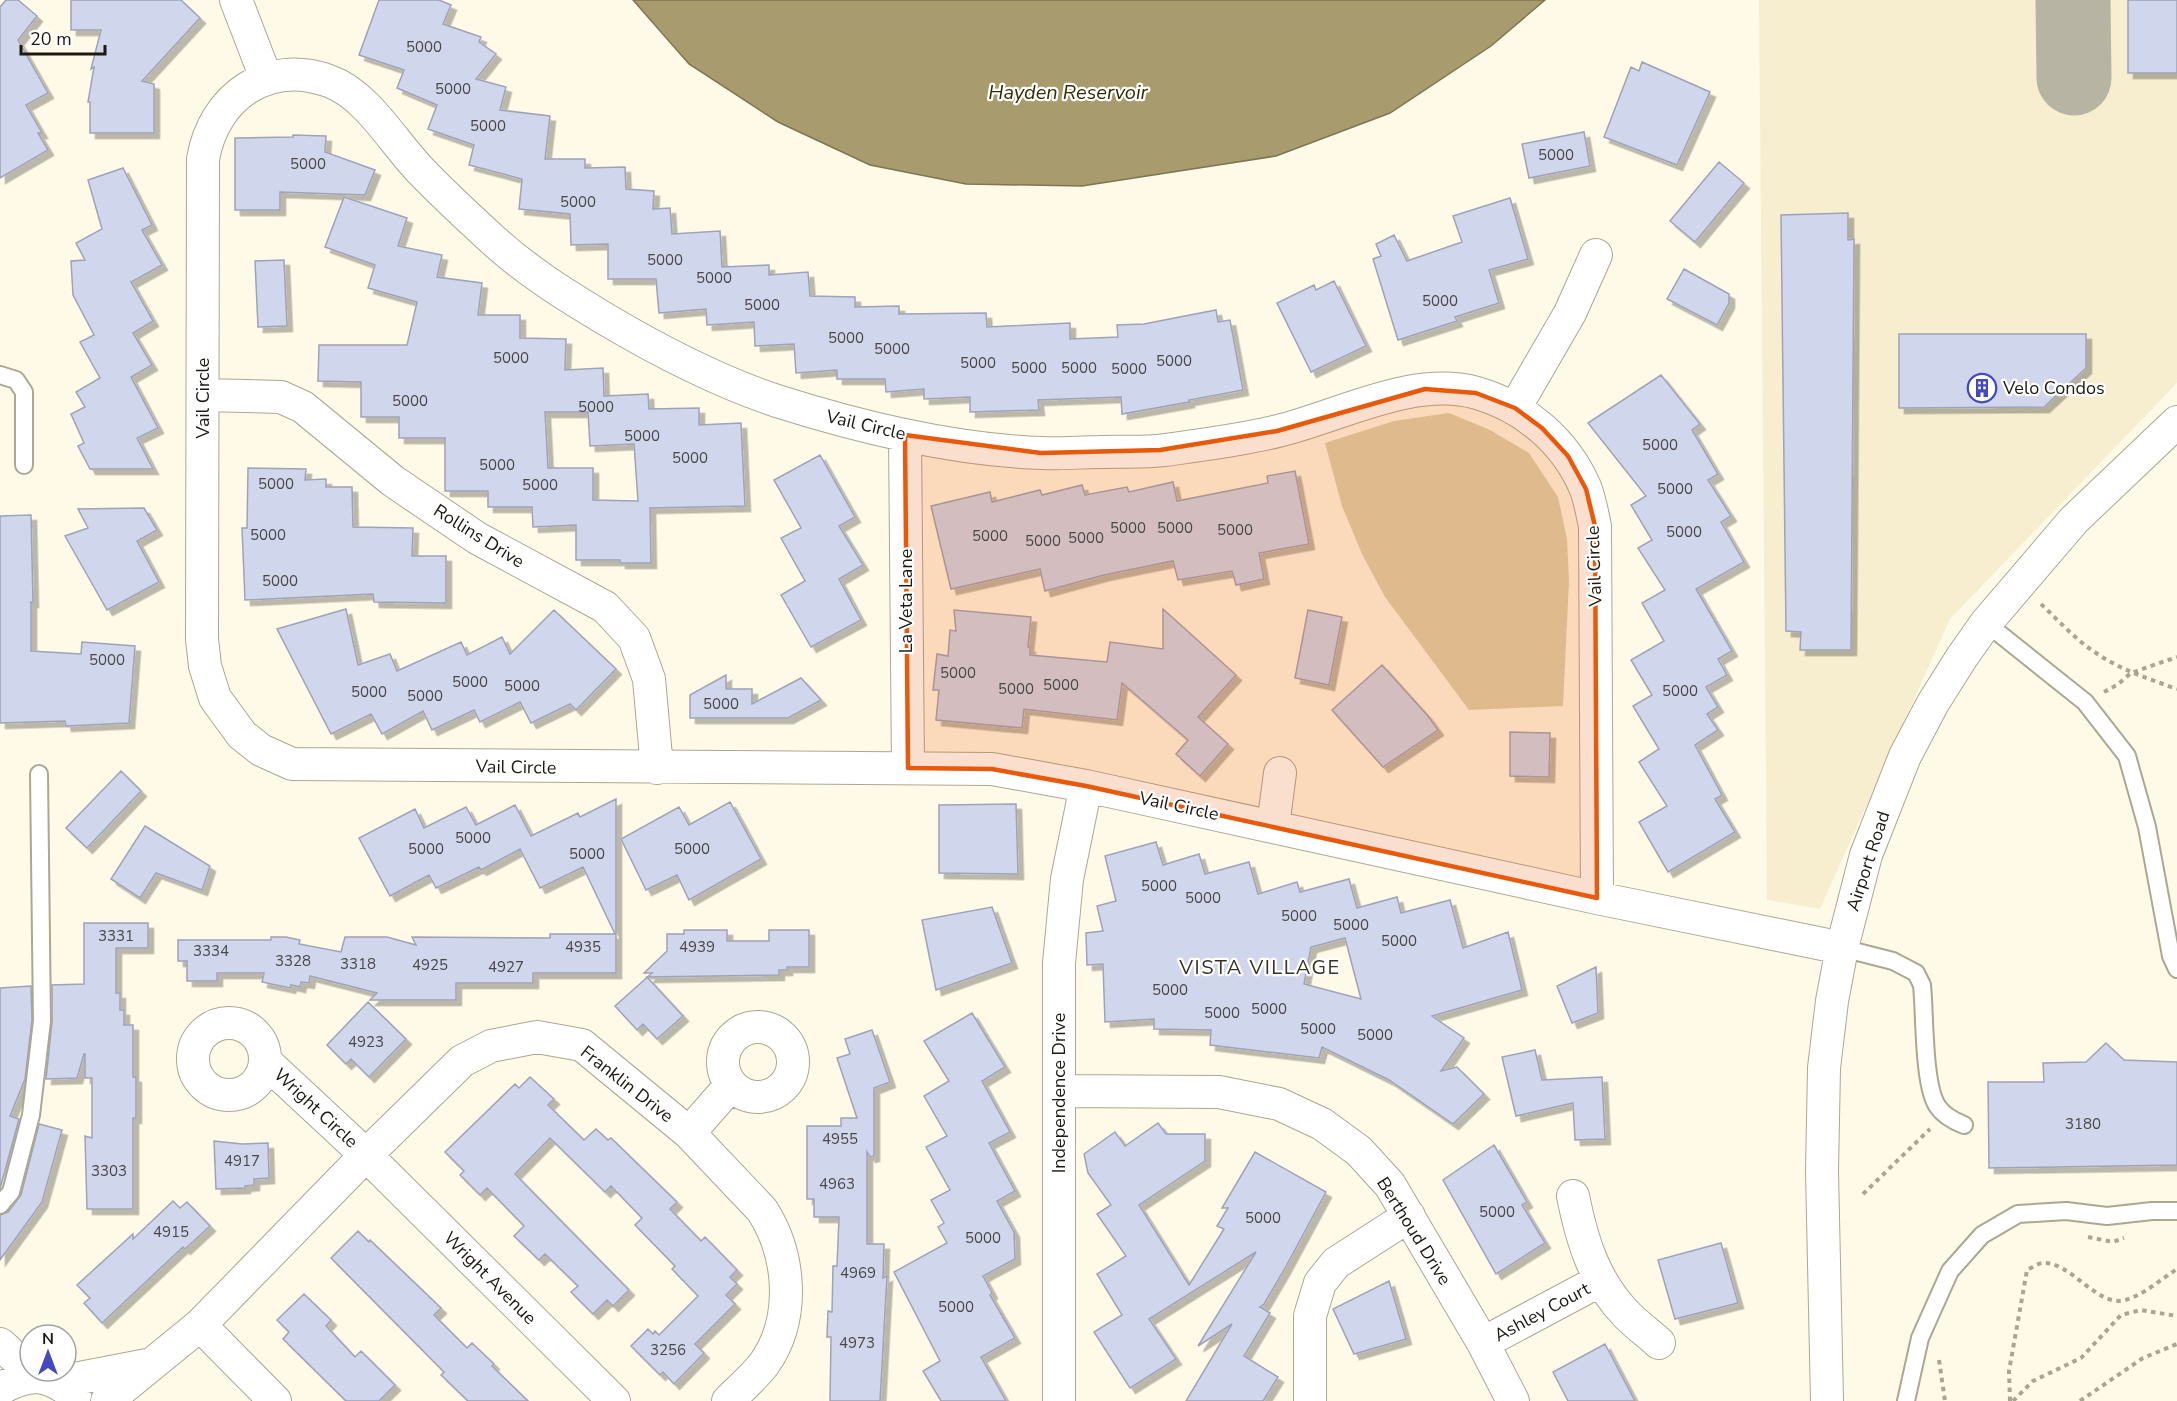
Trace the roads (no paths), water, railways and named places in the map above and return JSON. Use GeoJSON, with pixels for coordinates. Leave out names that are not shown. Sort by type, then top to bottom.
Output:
{"type":"FeatureCollection","features":[{"type":"Feature","properties":{"kind":"street"},"geometry":{"type":"LineString","coordinates":[[236,0],[266,78]]}},
{"type":"Feature","properties":{"kind":"street","name":"Vail Circle"},"geometry":{"type":"LineString","coordinates":[[1597,898],[1595,526],[1586,489],[1568,456],[1542,428],[1515,408],[1476,393],[1425,389],[1388,397],[1277,431],[1160,450],[1041,453],[963,446],[838,421],[752,393],[656,349],[566,295],[523,266],[421,171],[363,103],[333,82],[303,74],[266,78],[255,82],[225,106],[206,140],[203,159],[202,639],[205,666],[215,698],[242,735],[261,750],[292,764],[992,769],[1086,786],[1597,898],[1842,948]]}},
{"type":"Feature","properties":{"kind":"street"},"geometry":{"type":"LineString","coordinates":[[1515,408],[1570,312],[1596,255]]}},
{"type":"Feature","properties":{"kind":"street","name":"Rollins Drive"},"geometry":{"type":"LineString","coordinates":[[203,395],[281,397],[303,407],[393,481],[477,538],[605,607],[634,638],[649,679],[657,768]]}},
{"type":"Feature","properties":{"kind":"street","name":"Airport Road"},"geometry":{"type":"LineString","coordinates":[[1827,1401],[1822,1171],[1824,1068],[1842,948],[1866,855],[1905,756],[1933,703],[1986,623],[2074,520],[2177,422]]}},
{"type":"Feature","properties":{"kind":"street","name":"La Veta Lane"},"geometry":{"type":"LineString","coordinates":[[905,435],[908,768]]}},
{"type":"Feature","properties":{"kind":"street"},"geometry":{"type":"LineString","coordinates":[[1273,826],[1280,773]]}},
{"type":"Feature","properties":{"kind":"street","name":"Independence Drive"},"geometry":{"type":"LineString","coordinates":[[1059,1401],[1059,963],[1067,879],[1086,786]]}},
{"type":"Feature","properties":{"kind":"street","name":"Franklin Drive"},"geometry":{"type":"LineString","coordinates":[[107,1401],[200,1325],[366,1155],[462,1061],[491,1046],[537,1037],[582,1045],[689,1133],[762,1210],[768,1220],[785,1264],[787,1299],[780,1333],[764,1364],[728,1401]]}},
{"type":"Feature","properties":{"kind":"street","name":"Wright Circle"},"geometry":{"type":"LineString","coordinates":[[266,1062],[366,1155]]}},
{"type":"Feature","properties":{"kind":"street"},"geometry":{"type":"LineString","coordinates":[[689,1133],[731,1085]]}},
{"type":"Feature","properties":{"kind":"street","name":"Berthoud Drive"},"geometry":{"type":"LineString","coordinates":[[1059,1091],[1219,1092],[1279,1104],[1322,1124],[1359,1151],[1390,1185],[1483,1343],[1513,1401]]}},
{"type":"Feature","properties":{"kind":"street","name":"Wright Avenue"},"geometry":{"type":"LineString","coordinates":[[366,1155],[614,1401]]}},
{"type":"Feature","properties":{"kind":"street","name":"Ashley Court"},"geometry":{"type":"LineString","coordinates":[[1573,1196],[1582,1240],[1601,1280],[1626,1314],[1659,1343]]}},
{"type":"Feature","properties":{"kind":"street"},"geometry":{"type":"LineString","coordinates":[[1311,1401],[1310,1317],[1320,1283],[1336,1263],[1409,1216]]}},
{"type":"Feature","properties":{"kind":"street","name":"Ashley Court"},"geometry":{"type":"LineString","coordinates":[[1483,1343],[1601,1280]]}},
{"type":"Feature","properties":{"kind":"street"},"geometry":{"type":"LineString","coordinates":[[200,1325],[275,1401]]}},
{"type":"Feature","properties":{"kind":"street"},"geometry":{"type":"LineString","coordinates":[[0,1344],[18,1358]]}},
{"type":"Feature","properties":{"kind":"street","name":"Franklin Drive"},"geometry":{"type":"LineString","coordinates":[[78,1375],[154,1364]]}},
{"type":"Feature","properties":{"kind":"street","name":"Franklin Drive"},"geometry":{"type":"LineString","coordinates":[[0,1389],[18,1379]]}},
{"type":"Feature","properties":{"kind":"lane"},"geometry":{"type":"LineString","coordinates":[[0,375],[16,380],[24,392],[24,465]]}},
{"type":"Feature","properties":{"kind":"lane"},"geometry":{"type":"LineString","coordinates":[[1986,623],[2085,702],[2127,756],[2147,827],[2171,956],[2177,969]]}},
{"type":"Feature","properties":{"kind":"lane"},"geometry":{"type":"LineString","coordinates":[[0,1205],[11,1192],[31,1115],[42,1021],[39,774]]}},
{"type":"Feature","properties":{"kind":"lane"},"geometry":{"type":"LineString","coordinates":[[1842,948],[1893,962],[1916,973],[1922,985],[1929,1082],[1937,1106],[1953,1121],[1964,1125]]}},
{"type":"Feature","properties":{"kind":"lane"},"geometry":{"type":"LineString","coordinates":[[1906,1401],[1920,1338],[1950,1271],[1982,1235],[2018,1214],[2066,1211],[2107,1216],[2177,1211]]}},
{"type":"Feature","properties":{"kind":"water","name":"Hayden Reservoir"},"geometry":{"type":"Polygon","coordinates":[[[633,0],[1545,0],[1491,46],[1390,113],[1276,156],[1082,186],[966,184],[870,165],[778,122],[689,64],[633,0]]]}},
{"type":"Feature","properties":{"kind":"place","name":"Velo Condos"},"geometry":{"type":"Point","coordinates":[1982,388]}},
{"type":"Feature","properties":{"kind":"district","name":"VISTA VILLAGE"},"geometry":{"type":"Point","coordinates":[1260,967]}}]}
